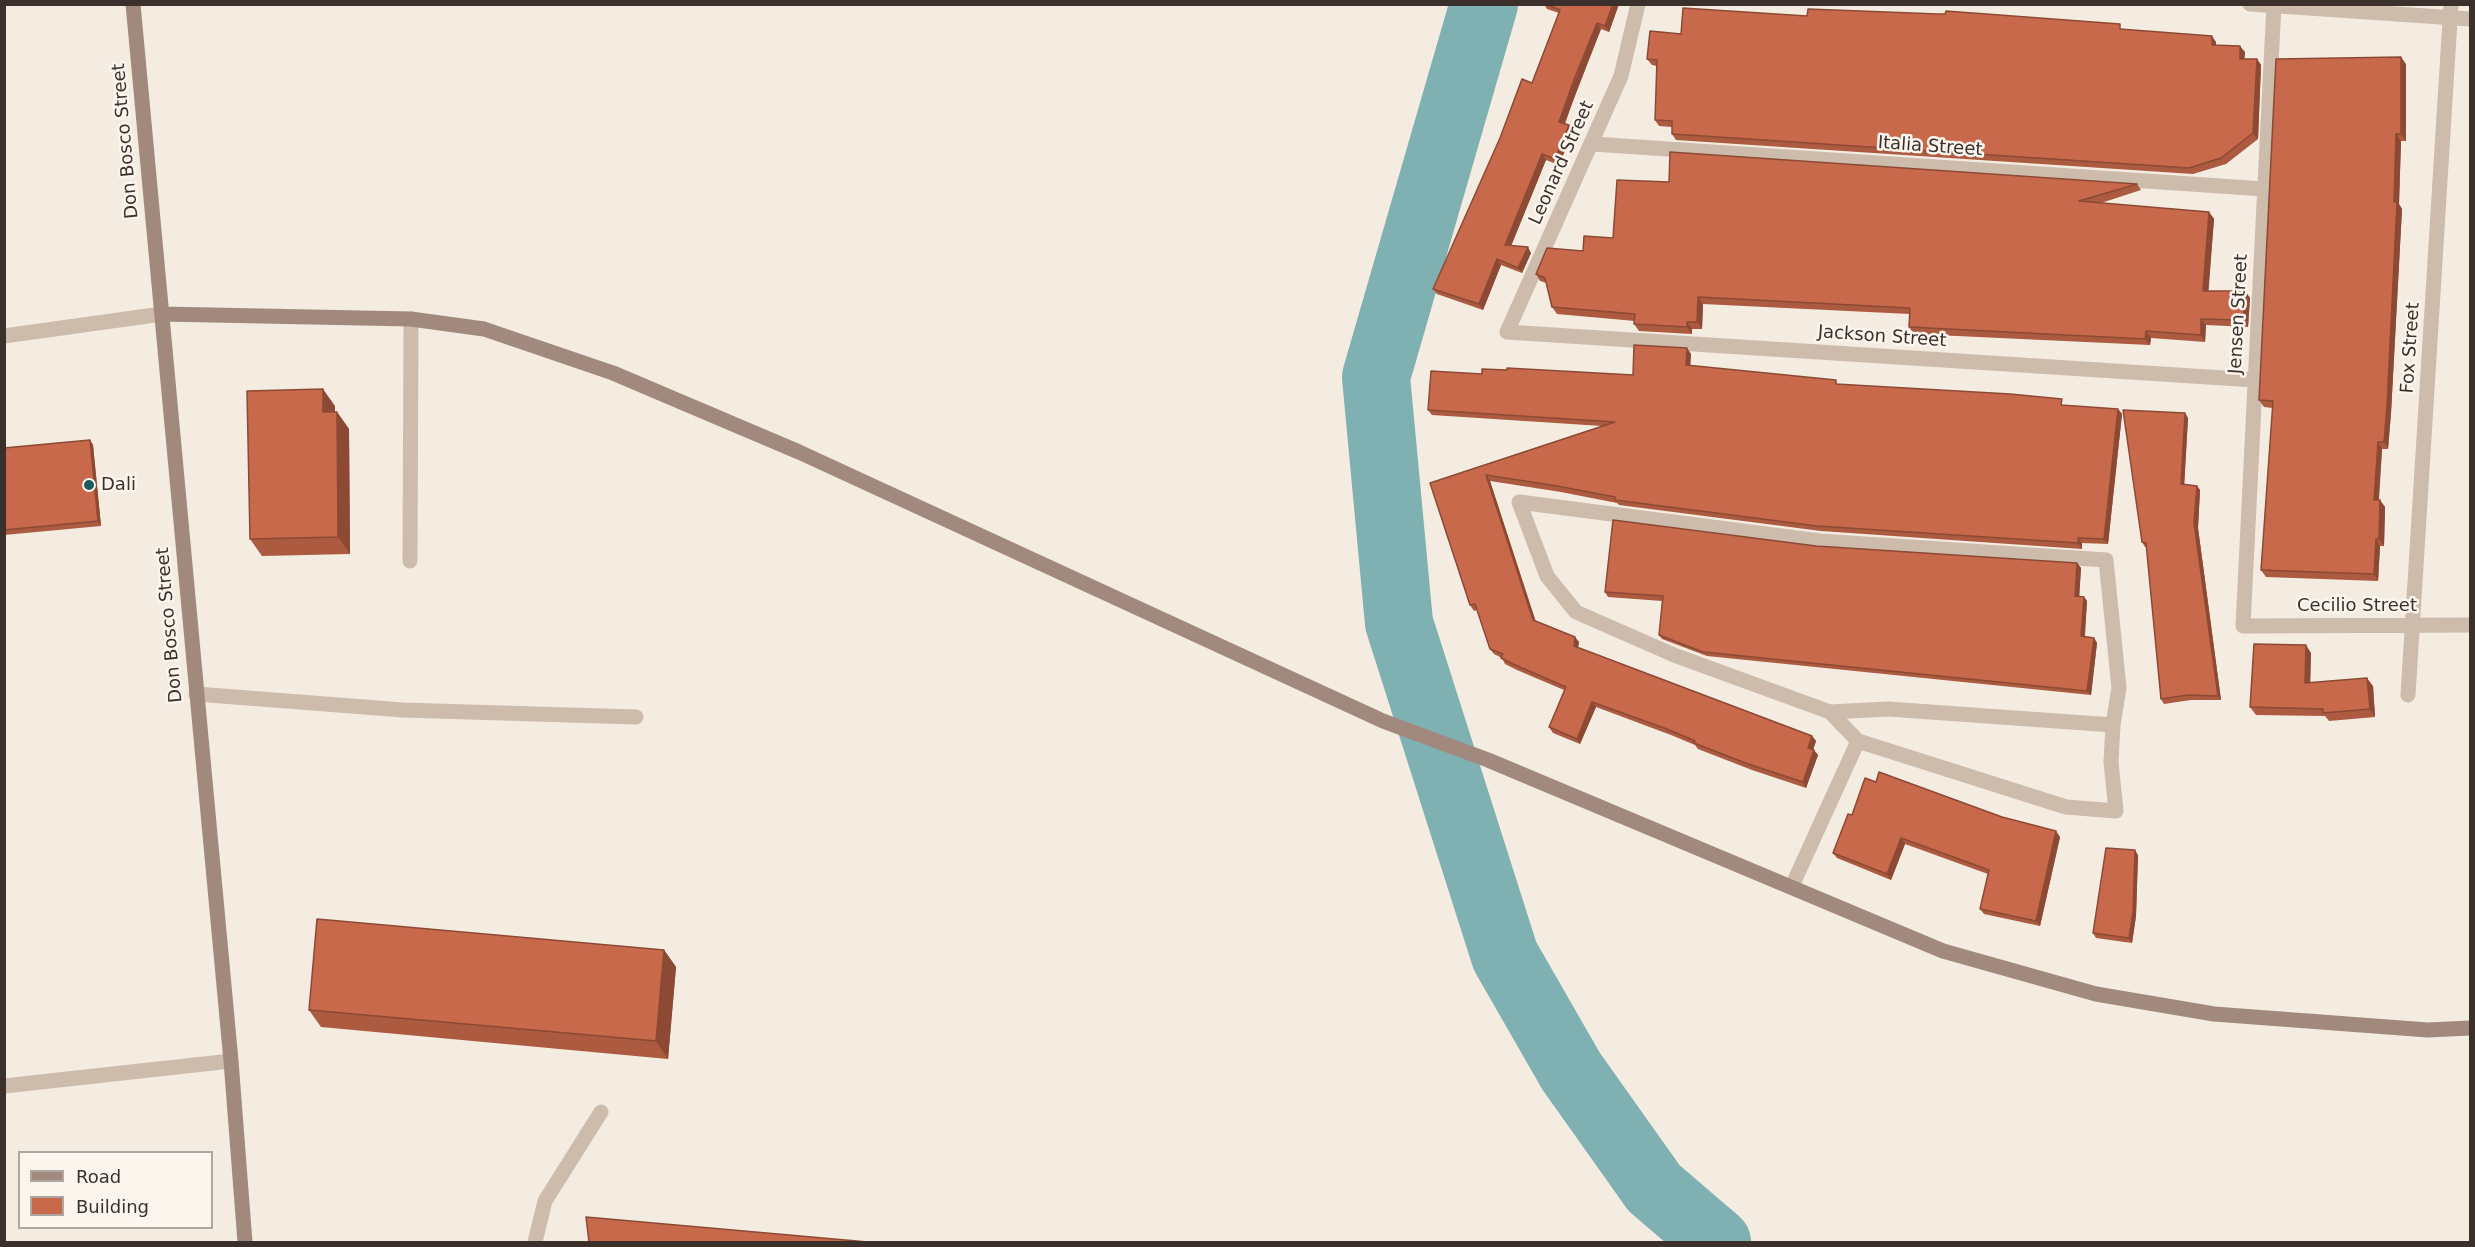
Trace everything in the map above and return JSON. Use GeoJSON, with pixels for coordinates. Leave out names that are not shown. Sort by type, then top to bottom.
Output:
{"type":"FeatureCollection","features":[{"type":"Feature","properties":{"kind":"street","name":"Don Bosco Street"},"geometry":{"type":"LineString","coordinates":[[134,4],[231,1061],[245,1242]]}},
{"type":"Feature","properties":{"kind":"street","name":"Leonard Street"},"geometry":{"type":"LineString","coordinates":[[1507,332],[1593,144],[1621,76],[1638,4]]}},
{"type":"Feature","properties":{"kind":"street"},"geometry":{"type":"LineString","coordinates":[[2250,4],[2451,11],[2470,19]]}},
{"type":"Feature","properties":{"kind":"street","name":"Jensen Street"},"geometry":{"type":"LineString","coordinates":[[2243,626],[2274,5]]}},
{"type":"Feature","properties":{"kind":"street","name":"Fox Street"},"geometry":{"type":"LineString","coordinates":[[2408,695],[2451,11]]}},
{"type":"Feature","properties":{"kind":"street","name":"Italia Street"},"geometry":{"type":"LineString","coordinates":[[1593,144],[2265,189]]}},
{"type":"Feature","properties":{"kind":"street"},"geometry":{"type":"LineString","coordinates":[[4,336],[162,314],[411,319],[484,328],[614,373],[799,452],[1383,721],[1488,760],[1944,951],[2096,994],[2214,1014],[2428,1030],[2470,1028]]}},
{"type":"Feature","properties":{"kind":"street"},"geometry":{"type":"LineString","coordinates":[[410,561],[411,319]]}},
{"type":"Feature","properties":{"kind":"street","name":"Jackson Street"},"geometry":{"type":"LineString","coordinates":[[1507,332],[2255,380]]}},
{"type":"Feature","properties":{"kind":"street"},"geometry":{"type":"LineString","coordinates":[[1830,712],[1858,741],[2066,807],[2116,811],[2112,762],[2113,725],[2120,688],[2106,560],[1820,541],[1519,502],[1547,576],[1576,612],[1674,655],[1830,712],[1888,709],[2113,725]]}},
{"type":"Feature","properties":{"kind":"street","name":"Cecilio Street"},"geometry":{"type":"LineString","coordinates":[[2243,626],[2470,625]]}},
{"type":"Feature","properties":{"kind":"street"},"geometry":{"type":"LineString","coordinates":[[196,694],[403,710],[636,717]]}},
{"type":"Feature","properties":{"kind":"street"},"geometry":{"type":"LineString","coordinates":[[1792,886],[1858,741]]}},
{"type":"Feature","properties":{"kind":"street"},"geometry":{"type":"LineString","coordinates":[[4,1086],[231,1061]]}},
{"type":"Feature","properties":{"kind":"street"},"geometry":{"type":"LineString","coordinates":[[535,1242],[545,1201],[601,1112]]}},
{"type":"Feature","properties":{"kind":"building"},"geometry":{"type":"Polygon","coordinates":[[[1546,4],[1613,4],[1605,26],[1597,23],[1575,77],[1559,122],[1569,125],[1555,159],[1542,154],[1505,245],[1528,247],[1518,268],[1497,259],[1479,304],[1433,289],[1500,138],[1522,79],[1532,83],[1560,10],[1546,4]]]}},
{"type":"Feature","properties":{"kind":"building"},"geometry":{"type":"Polygon","coordinates":[[[1683,8],[1807,16],[1808,9],[1938,14],[1945,14],[1946,11],[2120,24],[2120,29],[2212,36],[2212,45],[2240,46],[2240,59],[2257,59],[2253,133],[2221,158],[2189,168],[1672,134],[1672,121],[1655,120],[1657,60],[1647,59],[1650,31],[1681,34],[1683,8]]]}},
{"type":"Feature","properties":{"kind":"building"},"geometry":{"type":"Polygon","coordinates":[[[2401,57],[2401,134],[2396,134],[2394,202],[2397,202],[2387,406],[2384,442],[2378,442],[2374,500],[2380,500],[2379,539],[2376,539],[2374,574],[2261,570],[2273,401],[2259,400],[2276,59],[2401,57]]]}},
{"type":"Feature","properties":{"kind":"building"},"geometry":{"type":"Polygon","coordinates":[[[1670,152],[2137,184],[2079,201],[2209,212],[2203,291],[2245,291],[2243,320],[2201,319],[2201,335],[2146,331],[2145,339],[1909,327],[1910,308],[1698,297],[1697,322],[1687,322],[1687,327],[1634,324],[1635,314],[1552,307],[1545,278],[1536,274],[1547,248],[1583,251],[1584,236],[1613,238],[1617,180],[1669,182],[1670,152]]]}},
{"type":"Feature","properties":{"kind":"building"},"geometry":{"type":"Polygon","coordinates":[[[1634,345],[1687,348],[1686,365],[1836,380],[1836,384],[2062,399],[2061,405],[2118,409],[2104,539],[2078,538],[2078,543],[1817,526],[1615,500],[1615,497],[1486,475],[1533,620],[1575,637],[1574,646],[1812,736],[1808,748],[1814,750],[1803,782],[1748,764],[1694,743],[1695,741],[1667,729],[1592,702],[1577,739],[1549,727],[1566,687],[1501,658],[1503,654],[1490,649],[1475,604],[1470,605],[1430,483],[1615,422],[1428,410],[1431,371],[1482,374],[1482,369],[1507,370],[1507,368],[1633,375],[1634,345]]]}},
{"type":"Feature","properties":{"kind":"building"},"geometry":{"type":"Polygon","coordinates":[[[323,389],[323,412],[337,412],[338,537],[250,539],[247,391],[323,389]]]}},
{"type":"Feature","properties":{"kind":"building"},"geometry":{"type":"Polygon","coordinates":[[[2123,410],[2185,413],[2181,484],[2197,486],[2194,523],[2218,696],[2188,695],[2161,699],[2146,543],[2142,542],[2123,410]]]}},
{"type":"Feature","properties":{"kind":"building"},"geometry":{"type":"Polygon","coordinates":[[[90,440],[98,521],[4,530],[4,448],[90,440]]]}},
{"type":"Feature","properties":{"kind":"building"},"geometry":{"type":"Polygon","coordinates":[[[1613,520],[1816,546],[2077,563],[2075,596],[2084,597],[2081,636],[2094,638],[2087,691],[1703,652],[1659,635],[1663,596],[1605,592],[1613,520]]]}},
{"type":"Feature","properties":{"kind":"building"},"geometry":{"type":"Polygon","coordinates":[[[2254,644],[2306,645],[2305,683],[2367,678],[2370,709],[2323,713],[2323,709],[2250,707],[2254,644]]]}},
{"type":"Feature","properties":{"kind":"building"},"geometry":{"type":"Polygon","coordinates":[[[1879,772],[2002,817],[2056,831],[2036,921],[1980,909],[1989,870],[1901,838],[1887,874],[1833,853],[1848,814],[1852,815],[1865,778],[1876,782],[1879,772]]]}},
{"type":"Feature","properties":{"kind":"building"},"geometry":{"type":"Polygon","coordinates":[[[2106,848],[2135,850],[2133,912],[2129,938],[2093,933],[2106,848]]]}},
{"type":"Feature","properties":{"kind":"building"},"geometry":{"type":"Polygon","coordinates":[[[317,919],[664,950],[656,1041],[309,1010],[317,919]]]}},
{"type":"Feature","properties":{"kind":"building"},"geometry":{"type":"Polygon","coordinates":[[[586,1217],[868,1242],[589,1242],[586,1217]]]}},
{"type":"Feature","properties":{"kind":"waterway"},"geometry":{"type":"LineString","coordinates":[[1484,4],[1376,377],[1399,623],[1505,956],[1571,1071],[1654,1188],[1717,1242]]}},
{"type":"Feature","properties":{"kind":"place","name":"Dali"},"geometry":{"type":"Point","coordinates":[89,485]}}]}
